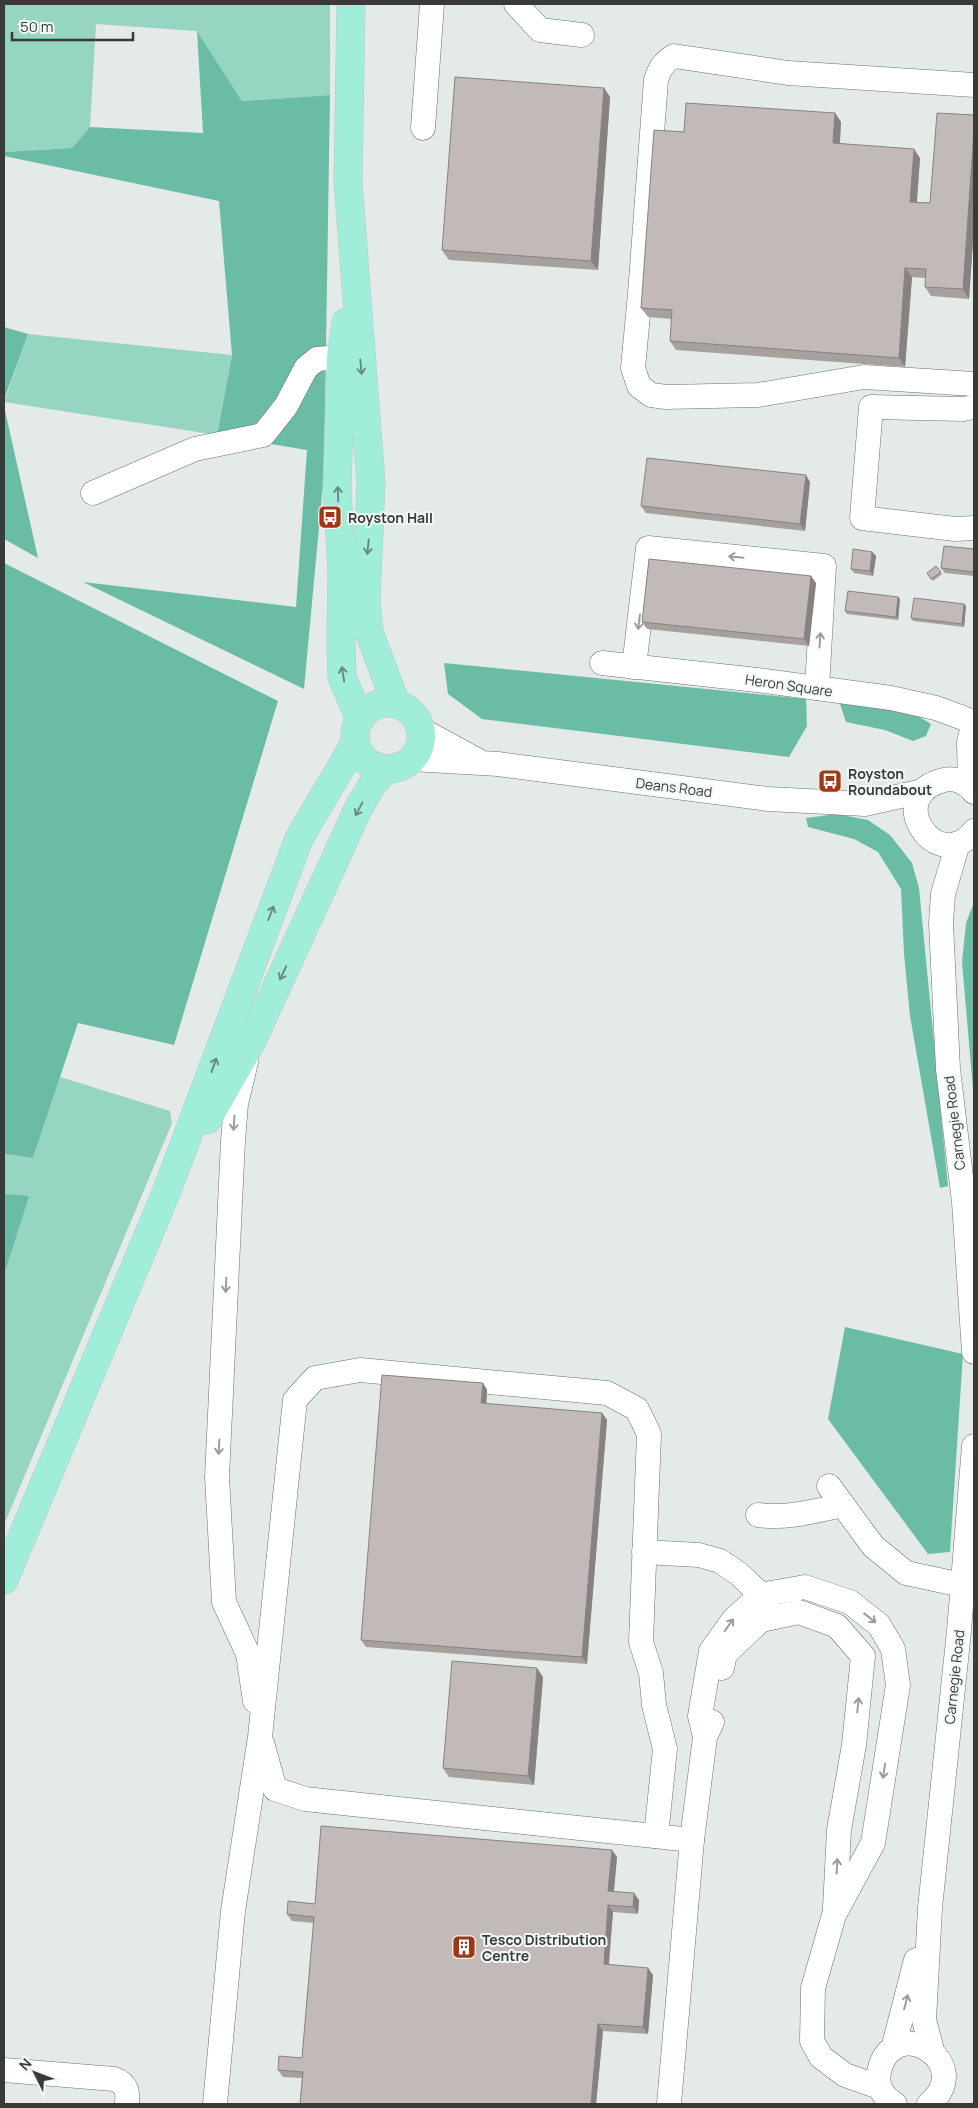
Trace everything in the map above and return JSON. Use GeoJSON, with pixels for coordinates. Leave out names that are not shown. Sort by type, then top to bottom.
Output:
{"type":"FeatureCollection","features":[{"type":"Feature","properties":{"kind":"main road"},"geometry":{"type":"LineString","coordinates":[[352,4],[348,182],[371,483],[370,524],[366,560],[366,602],[369,632],[396,704]]}},
{"type":"Feature","properties":{"kind":"main road"},"geometry":{"type":"LineString","coordinates":[[4,1580],[166,1193],[299,839],[314,810],[336,778],[357,730],[368,710],[386,703],[396,704],[408,710],[414,716],[420,729],[420,745],[412,759],[404,766],[386,769],[367,762],[360,754],[357,730],[342,677],[342,572],[338,489],[342,357],[354,266]]}},
{"type":"Feature","properties":{"kind":"main road"},"geometry":{"type":"LineString","coordinates":[[166,1193],[252,1041],[358,809],[372,785],[386,769]]}},
{"type":"Feature","properties":{"kind":"street"},"geometry":{"type":"LineString","coordinates":[[423,128],[432,4]]}},
{"type":"Feature","properties":{"kind":"street"},"geometry":{"type":"LineString","coordinates":[[516,4],[540,30],[582,35]]}},
{"type":"Feature","properties":{"kind":"street"},"geometry":{"type":"LineString","coordinates":[[974,85],[788,73],[674,56],[664,62],[659,69],[656,80],[640,294],[632,368],[639,386],[651,395],[666,398],[758,395],[864,377],[974,384]]}},
{"type":"Feature","properties":{"kind":"street"},"geometry":{"type":"LineString","coordinates":[[94,493],[195,449],[263,435],[286,406],[306,368],[317,359],[342,357]]}},
{"type":"Feature","properties":{"kind":"street"},"geometry":{"type":"LineString","coordinates":[[974,407],[963,409],[871,407],[862,518],[955,529],[974,528]]}},
{"type":"Feature","properties":{"kind":"street"},"geometry":{"type":"LineString","coordinates":[[634,667],[648,548],[824,566],[817,688]]}},
{"type":"Feature","properties":{"kind":"street","name":"Heron Square"},"geometry":{"type":"LineString","coordinates":[[602,663],[757,680],[900,700],[936,708],[972,729]]}},
{"type":"Feature","properties":{"kind":"street","name":"Deans Road"},"geometry":{"type":"LineString","coordinates":[[420,729],[483,763]]}},
{"type":"Feature","properties":{"kind":"street"},"geometry":{"type":"LineString","coordinates":[[972,729],[947,779],[960,781],[972,790]]}},
{"type":"Feature","properties":{"kind":"street"},"geometry":{"type":"LineString","coordinates":[[972,729],[972,790]]}},
{"type":"Feature","properties":{"kind":"street","name":"Deans Road"},"geometry":{"type":"LineString","coordinates":[[412,759],[483,763],[768,799],[865,804],[923,791],[934,782],[947,779]]}},
{"type":"Feature","properties":{"kind":"street","name":"Carnegie Road"},"geometry":{"type":"LineString","coordinates":[[923,791],[915,812],[924,831],[943,894]]}},
{"type":"Feature","properties":{"kind":"street","name":"Deans Road"},"geometry":{"type":"LineString","coordinates":[[865,804],[924,831],[944,844],[966,837]]}},
{"type":"Feature","properties":{"kind":"street","name":"Carnegie Road"},"geometry":{"type":"LineString","coordinates":[[966,837],[943,894],[941,923],[948,1069],[964,1202],[974,1352]]}},
{"type":"Feature","properties":{"kind":"street"},"geometry":{"type":"LineString","coordinates":[[252,1041],[236,1104],[233,1141],[217,1477],[224,1602],[248,1654],[260,1737],[275,1789],[305,1799],[692,1840]]}},
{"type":"Feature","properties":{"kind":"street"},"geometry":{"type":"LineString","coordinates":[[215,2104],[233,1911],[260,1737],[295,1400],[315,1378],[360,1370],[607,1393],[637,1409],[649,1434],[640,1642],[651,1673],[654,1705],[665,1748],[656,1836]]}},
{"type":"Feature","properties":{"kind":"street","name":"Carnegie Road"},"geometry":{"type":"LineString","coordinates":[[929,2104],[942,2090],[945,2080],[944,2068],[940,2058],[932,2050],[924,2020],[930,1908],[959,1630],[974,1446]]}},
{"type":"Feature","properties":{"kind":"street"},"geometry":{"type":"LineString","coordinates":[[829,1486],[873,1546],[906,1573],[962,1585]]}},
{"type":"Feature","properties":{"kind":"street"},"geometry":{"type":"LineString","coordinates":[[758,1515],[772,1517],[794,1515],[843,1505]]}},
{"type":"Feature","properties":{"kind":"street"},"geometry":{"type":"LineString","coordinates":[[644,1552],[699,1555],[720,1561],[739,1574],[761,1594],[770,1618]]}},
{"type":"Feature","properties":{"kind":"street"},"geometry":{"type":"LineString","coordinates":[[705,1736],[700,1716],[711,1651],[734,1619],[761,1594],[806,1587],[850,1602],[878,1624],[893,1649],[898,1684],[873,1843],[834,1915]]}},
{"type":"Feature","properties":{"kind":"street"},"geometry":{"type":"LineString","coordinates":[[669,2104],[692,1840],[705,1736],[715,1717],[724,1654],[761,1620],[799,1612],[837,1626],[863,1656],[854,1745],[839,1830],[834,1915],[814,1988],[812,2041],[821,2056],[845,2076],[888,2085],[909,2043],[923,2045],[932,2050]]}},
{"type":"Feature","properties":{"kind":"street","name":"Carnegie Road"},"geometry":{"type":"LineString","coordinates":[[888,2085],[930,1908]]}},
{"type":"Feature","properties":{"kind":"street"},"geometry":{"type":"LineString","coordinates":[[4,2070],[114,2079],[124,2083],[128,2092],[127,2104]]}},
{"type":"Feature","properties":{"kind":"green space"},"geometry":{"type":"Polygon","coordinates":[[[4,4],[330,4],[330,95],[242,101],[197,31],[96,24],[90,127],[72,148],[4,152],[4,4]]]}},
{"type":"Feature","properties":{"kind":"green space"},"geometry":{"type":"Polygon","coordinates":[[[197,31],[242,101],[330,95],[324,473],[304,689],[83,582],[296,607],[307,450],[217,435],[232,355],[219,201],[4,156],[4,152],[72,148],[90,127],[203,133],[197,31]]]}},
{"type":"Feature","properties":{"kind":"green space"},"geometry":{"type":"Polygon","coordinates":[[[4,327],[28,334],[4,400],[4,327]]]}},
{"type":"Feature","properties":{"kind":"green space"},"geometry":{"type":"Polygon","coordinates":[[[28,334],[232,355],[217,435],[4,402],[28,334]]]}},
{"type":"Feature","properties":{"kind":"green space"},"geometry":{"type":"Polygon","coordinates":[[[4,406],[38,558],[4,539],[4,406]]]}},
{"type":"Feature","properties":{"kind":"green space"},"geometry":{"type":"Polygon","coordinates":[[[4,563],[278,701],[174,1045],[78,1023],[33,1158],[4,1154],[4,563]]]}},
{"type":"Feature","properties":{"kind":"green space"},"geometry":{"type":"Polygon","coordinates":[[[444,663],[806,699],[807,726],[789,757],[482,719],[448,694],[444,663]]]}},
{"type":"Feature","properties":{"kind":"green space"},"geometry":{"type":"Polygon","coordinates":[[[839,701],[910,711],[931,724],[926,736],[913,741],[885,730],[846,722],[839,701]]]}},
{"type":"Feature","properties":{"kind":"green space"},"geometry":{"type":"Polygon","coordinates":[[[837,814],[868,820],[890,835],[912,863],[919,888],[948,1186],[940,1188],[910,1016],[904,954],[901,889],[878,852],[854,839],[808,827],[806,818],[837,814]]]}},
{"type":"Feature","properties":{"kind":"green space"},"geometry":{"type":"Polygon","coordinates":[[[974,902],[974,1101],[962,962],[966,923],[974,902]]]}},
{"type":"Feature","properties":{"kind":"green space"},"geometry":{"type":"Polygon","coordinates":[[[60,1077],[170,1111],[172,1123],[4,1525],[4,1154],[33,1158],[60,1077]]]}},
{"type":"Feature","properties":{"kind":"green space"},"geometry":{"type":"Polygon","coordinates":[[[4,1194],[29,1196],[4,1275],[4,1194]]]}},
{"type":"Feature","properties":{"kind":"green space"},"geometry":{"type":"Polygon","coordinates":[[[845,1327],[963,1354],[950,1552],[928,1554],[828,1419],[845,1327]]]}},
{"type":"Feature","properties":{"kind":"building"},"geometry":{"type":"Polygon","coordinates":[[[455,77],[604,88],[591,261],[442,250],[455,77]]]}},
{"type":"Feature","properties":{"kind":"building"},"geometry":{"type":"Polygon","coordinates":[[[686,103],[835,113],[833,143],[914,149],[910,202],[930,203],[937,113],[974,115],[963,289],[925,287],[926,269],[905,268],[899,358],[670,341],[672,310],[641,308],[654,130],[684,132],[686,103]]]}},
{"type":"Feature","properties":{"kind":"building"},"geometry":{"type":"Polygon","coordinates":[[[647,458],[806,475],[800,524],[641,506],[647,458]]]}},
{"type":"Feature","properties":{"kind":"building"},"geometry":{"type":"Polygon","coordinates":[[[944,546],[974,549],[974,572],[941,568],[944,546]]]}},
{"type":"Feature","properties":{"kind":"building"},"geometry":{"type":"Polygon","coordinates":[[[853,549],[872,552],[870,571],[851,569],[853,549]]]}},
{"type":"Feature","properties":{"kind":"building"},"geometry":{"type":"Polygon","coordinates":[[[649,559],[811,576],[804,639],[642,622],[649,559]]]}},
{"type":"Feature","properties":{"kind":"building"},"geometry":{"type":"Polygon","coordinates":[[[936,566],[941,572],[931,579],[927,573],[936,566]]]}},
{"type":"Feature","properties":{"kind":"building"},"geometry":{"type":"Polygon","coordinates":[[[848,591],[898,597],[896,617],[845,611],[848,591]]]}},
{"type":"Feature","properties":{"kind":"building"},"geometry":{"type":"Polygon","coordinates":[[[914,598],[964,604],[962,624],[911,618],[914,598]]]}},
{"type":"Feature","properties":{"kind":"building"},"geometry":{"type":"Polygon","coordinates":[[[382,1375],[483,1383],[481,1403],[602,1413],[582,1657],[361,1640],[382,1375]]]}},
{"type":"Feature","properties":{"kind":"building"},"geometry":{"type":"Polygon","coordinates":[[[452,1661],[537,1668],[528,1776],[443,1768],[452,1661]]]}},
{"type":"Feature","properties":{"kind":"building","name":"Tesco Distribution Centre"},"geometry":{"type":"Polygon","coordinates":[[[321,1826],[612,1850],[608,1891],[634,1893],[633,1907],[608,1905],[604,1964],[648,1968],[643,2027],[598,2024],[591,2104],[300,2104],[303,2072],[278,2070],[279,2056],[302,2058],[314,1917],[287,1914],[288,1901],[315,1904],[321,1826]]]}},
{"type":"Feature","properties":{"kind":"place","name":"Royston Hall"},"geometry":{"type":"Point","coordinates":[330,517]}},
{"type":"Feature","properties":{"kind":"place","name":"Royston Roundabout"},"geometry":{"type":"Point","coordinates":[830,781]}},
{"type":"Feature","properties":{"kind":"place","name":"Tesco Distribution Centre"},"geometry":{"type":"Point","coordinates":[464,1947]}}]}
